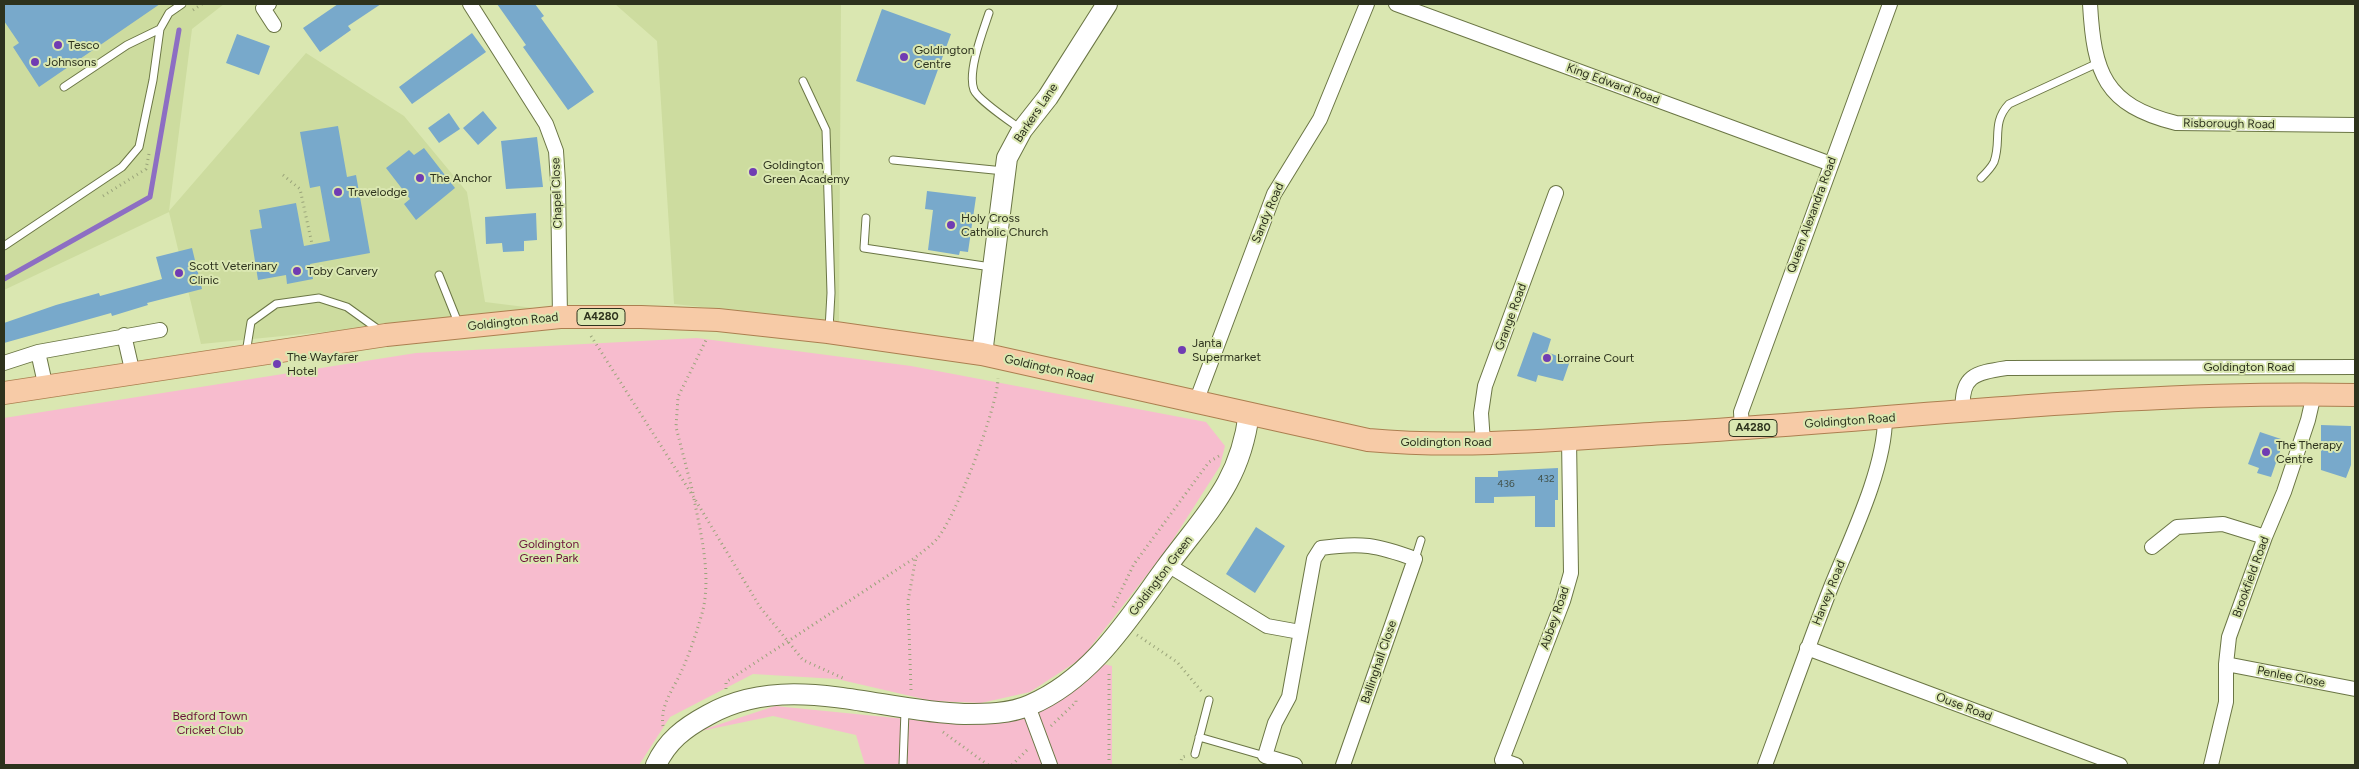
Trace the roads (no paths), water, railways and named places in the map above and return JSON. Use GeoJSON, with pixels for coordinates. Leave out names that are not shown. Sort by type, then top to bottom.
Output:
{"type":"FeatureCollection","features":[{"type":"Feature","properties":{"kind":"main road","name":"Goldington Road"},"geometry":{"type":"LineString","coordinates":[[4,394],[386,336],[570,317],[718,320],[828,332],[982,354],[1368,440],[1417,444],[1569,439],[2141,399],[2314,394],[2355,395]]}},
{"type":"Feature","properties":{"kind":"street"},"geometry":{"type":"LineString","coordinates":[[269,4],[263,8],[274,25]]}},
{"type":"Feature","properties":{"kind":"street","name":"Chapel Close"},"geometry":{"type":"LineString","coordinates":[[470,4],[546,124],[556,151],[570,317]]}},
{"type":"Feature","properties":{"kind":"street","name":"Barkers Lane"},"geometry":{"type":"LineString","coordinates":[[982,354],[994,267],[1004,171],[1008,158],[1022,130],[1048,97],[1107,4]]}},
{"type":"Feature","properties":{"kind":"street","name":"Sandy Road"},"geometry":{"type":"LineString","coordinates":[[1196,402],[1274,194],[1320,119],[1367,4]]}},
{"type":"Feature","properties":{"kind":"street","name":"King Edward Road"},"geometry":{"type":"LineString","coordinates":[[1396,4],[1831,164]]}},
{"type":"Feature","properties":{"kind":"street","name":"Queen Alexandra Road"},"geometry":{"type":"LineString","coordinates":[[1742,428],[1741,412],[1890,4]]}},
{"type":"Feature","properties":{"kind":"street","name":"Risborough Road"},"geometry":{"type":"LineString","coordinates":[[2090,4],[2092,39],[2098,63],[2113,88],[2127,103],[2148,116],[2176,123],[2355,125]]}},
{"type":"Feature","properties":{"kind":"street","name":"Grange Road"},"geometry":{"type":"LineString","coordinates":[[1483,443],[1481,413],[1485,386],[1556,193]]}},
{"type":"Feature","properties":{"kind":"street"},"geometry":{"type":"LineString","coordinates":[[4,363],[38,352],[160,330]]}},
{"type":"Feature","properties":{"kind":"street"},"geometry":{"type":"LineString","coordinates":[[124,335],[133,374]]}},
{"type":"Feature","properties":{"kind":"street"},"geometry":{"type":"LineString","coordinates":[[38,352],[46,388]]}},
{"type":"Feature","properties":{"kind":"street","name":"Goldington Road"},"geometry":{"type":"LineString","coordinates":[[1963,412],[1962,396],[1968,379],[1980,372],[2007,368],[2355,367]]}},
{"type":"Feature","properties":{"kind":"street","name":"Brookfield Road"},"geometry":{"type":"LineString","coordinates":[[2211,765],[2226,702],[2226,664],[2229,637],[2290,474],[2308,420],[2314,394]]}},
{"type":"Feature","properties":{"kind":"street","name":"Goldington Green"},"geometry":{"type":"LineString","coordinates":[[656,765],[671,740],[693,723],[725,706],[767,694],[813,694],[947,713],[987,714],[1028,706],[1060,688],[1091,665],[1103,651],[1211,511],[1231,478],[1246,440],[1249,413]]}},
{"type":"Feature","properties":{"kind":"street","name":"Harvey Road"},"geometry":{"type":"LineString","coordinates":[[1765,765],[1807,648],[1864,505],[1885,439],[1885,418]]}},
{"type":"Feature","properties":{"kind":"street","name":"Abbey Road"},"geometry":{"type":"LineString","coordinates":[[1516,765],[1502,760],[1563,601],[1571,573],[1569,439]]}},
{"type":"Feature","properties":{"kind":"street"},"geometry":{"type":"LineString","coordinates":[[2152,548],[2177,527],[2223,524],[2265,537]]}},
{"type":"Feature","properties":{"kind":"street"},"geometry":{"type":"LineString","coordinates":[[1295,765],[1265,756],[1275,723],[1289,697],[1314,559],[1322,548],[1352,543],[1384,548],[1415,559]]}},
{"type":"Feature","properties":{"kind":"street","name":"Ballinghall Close"},"geometry":{"type":"LineString","coordinates":[[1342,765],[1415,559]]}},
{"type":"Feature","properties":{"kind":"street"},"geometry":{"type":"LineString","coordinates":[[1168,565],[1267,626],[1300,632]]}},
{"type":"Feature","properties":{"kind":"street","name":"Ouse Road"},"geometry":{"type":"LineString","coordinates":[[1807,648],[2120,765]]}},
{"type":"Feature","properties":{"kind":"street","name":"Penlee Close"},"geometry":{"type":"LineString","coordinates":[[2226,664],[2355,689]]}},
{"type":"Feature","properties":{"kind":"street"},"geometry":{"type":"LineString","coordinates":[[1028,706],[1050,765]]}},
{"type":"Feature","properties":{"kind":"lane"},"geometry":{"type":"LineString","coordinates":[[4,246],[122,167],[139,147],[160,29],[169,13],[182,4]]}},
{"type":"Feature","properties":{"kind":"lane"},"geometry":{"type":"LineString","coordinates":[[989,13],[976,57],[972,78],[974,91],[993,109],[1022,130]]}},
{"type":"Feature","properties":{"kind":"lane"},"geometry":{"type":"LineString","coordinates":[[64,87],[127,45],[160,29]]}},
{"type":"Feature","properties":{"kind":"lane"},"geometry":{"type":"LineString","coordinates":[[1981,178],[1994,162],[2001,112],[2009,104],[2098,63]]}},
{"type":"Feature","properties":{"kind":"lane"},"geometry":{"type":"LineString","coordinates":[[803,81],[826,130],[831,293],[828,332]]}},
{"type":"Feature","properties":{"kind":"lane"},"geometry":{"type":"LineString","coordinates":[[893,160],[1004,171]]}},
{"type":"Feature","properties":{"kind":"lane"},"geometry":{"type":"LineString","coordinates":[[866,218],[864,248],[994,267]]}},
{"type":"Feature","properties":{"kind":"lane"},"geometry":{"type":"LineString","coordinates":[[439,275],[460,328]]}},
{"type":"Feature","properties":{"kind":"lane"},"geometry":{"type":"LineString","coordinates":[[246,356],[251,322],[276,304],[319,298],[347,307],[386,336]]}},
{"type":"Feature","properties":{"kind":"lane","name":"Ballinghall Close"},"geometry":{"type":"LineString","coordinates":[[1415,559],[1422,540]]}},
{"type":"Feature","properties":{"kind":"lane"},"geometry":{"type":"LineString","coordinates":[[1195,754],[1209,700]]}},
{"type":"Feature","properties":{"kind":"lane"},"geometry":{"type":"LineString","coordinates":[[903,765],[908,708]]}},
{"type":"Feature","properties":{"kind":"lane"},"geometry":{"type":"LineString","coordinates":[[1199,737],[1265,756]]}},
{"type":"Feature","properties":{"kind":"waterway"},"geometry":{"type":"LineString","coordinates":[[4,279],[150,197],[179,30]]}},
{"type":"Feature","properties":{"kind":"place","name":"Tesco"},"geometry":{"type":"Point","coordinates":[58,45]}},
{"type":"Feature","properties":{"kind":"place","name":"Goldington Centre"},"geometry":{"type":"Point","coordinates":[904,57]}},
{"type":"Feature","properties":{"kind":"place","name":"Johnsons"},"geometry":{"type":"Point","coordinates":[35,62]}},
{"type":"Feature","properties":{"kind":"place","name":"Goldington Green Academy"},"geometry":{"type":"Point","coordinates":[753,172]}},
{"type":"Feature","properties":{"kind":"place","name":"The Anchor"},"geometry":{"type":"Point","coordinates":[420,178]}},
{"type":"Feature","properties":{"kind":"place","name":"Travelodge"},"geometry":{"type":"Point","coordinates":[338,192]}},
{"type":"Feature","properties":{"kind":"place","name":"Holy Cross Catholic Church"},"geometry":{"type":"Point","coordinates":[951,225]}},
{"type":"Feature","properties":{"kind":"place","name":"Toby Carvery"},"geometry":{"type":"Point","coordinates":[297,271]}},
{"type":"Feature","properties":{"kind":"place","name":"Scott Veterinary Clinic"},"geometry":{"type":"Point","coordinates":[179,273]}},
{"type":"Feature","properties":{"kind":"place","name":"Janta Supermarket"},"geometry":{"type":"Point","coordinates":[1182,350]}},
{"type":"Feature","properties":{"kind":"place","name":"Lorraine Court"},"geometry":{"type":"Point","coordinates":[1547,358]}},
{"type":"Feature","properties":{"kind":"place","name":"The Wayfarer Hotel"},"geometry":{"type":"Point","coordinates":[277,364]}},
{"type":"Feature","properties":{"kind":"place","name":"The Therapy Centre"},"geometry":{"type":"Point","coordinates":[2266,452]}},
{"type":"Feature","properties":{"kind":"park label","name":"Goldington Green Park"},"geometry":{"type":"Point","coordinates":[549,551]}},
{"type":"Feature","properties":{"kind":"park label","name":"Bedford Town Cricket Club"},"geometry":{"type":"Point","coordinates":[210,723]}}]}
